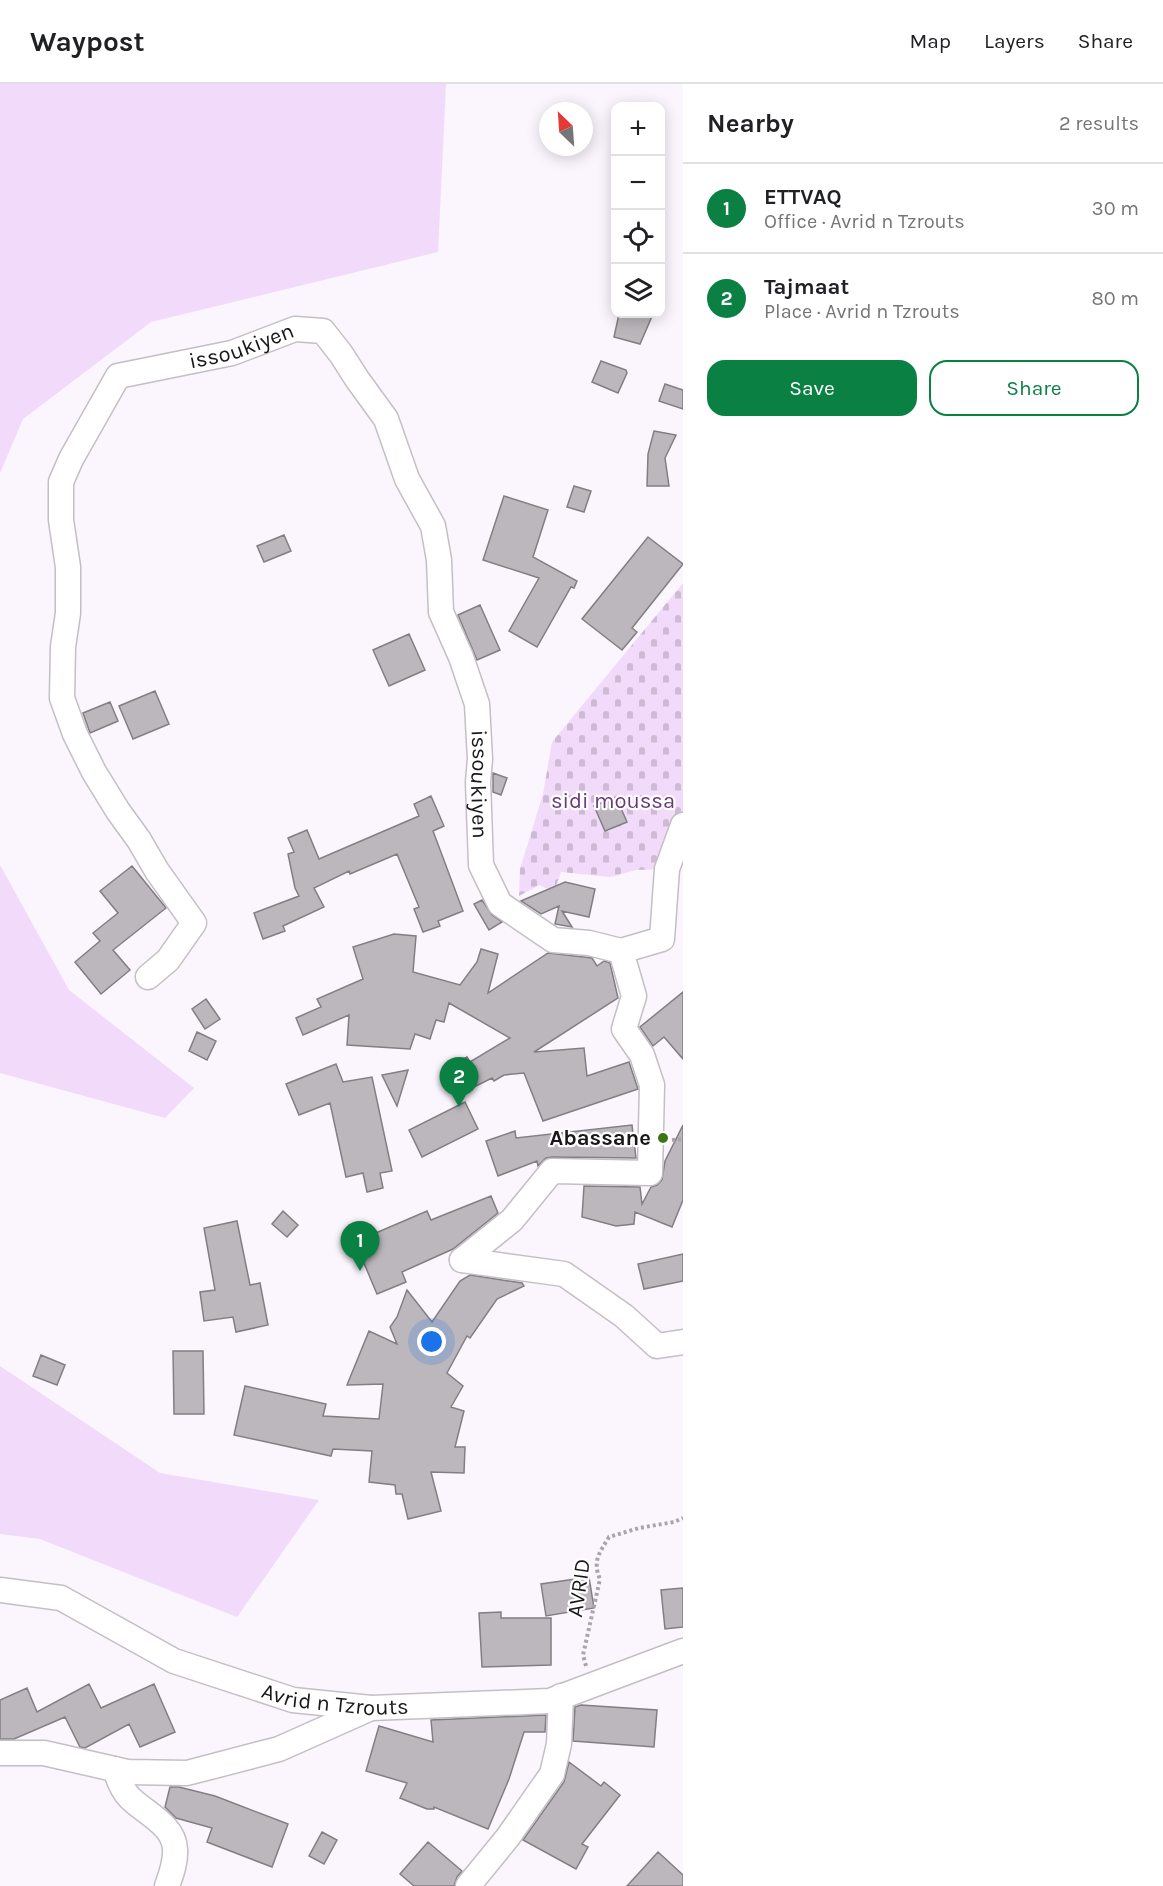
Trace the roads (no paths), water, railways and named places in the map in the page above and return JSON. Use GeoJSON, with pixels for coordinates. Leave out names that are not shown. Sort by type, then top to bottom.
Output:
{"type":"FeatureCollection","features":[{"type":"Feature","properties":{"kind":"street","name":"issoukiyen"},"geometry":{"type":"LineString","coordinates":[[148,977],[168,960],[194,922],[157,871],[94,771],[75,734],[62,698],[63,647],[68,613],[68,567],[61,520],[61,482],[70,459],[118,376],[232,353],[294,329],[323,331],[341,354],[386,419],[407,478],[433,526],[439,560],[441,612],[461,657],[477,704],[482,864],[500,904],[553,940],[589,943],[621,951]]}},
{"type":"Feature","properties":{"kind":"street"},"geometry":{"type":"LineString","coordinates":[[683,825],[667,869],[662,939],[621,951],[634,996],[624,1029],[642,1055],[652,1085],[650,1173],[552,1171],[512,1220],[462,1260],[564,1274],[624,1316],[657,1346],[683,1342]]}},
{"type":"Feature","properties":{"kind":"street","name":"Avrid n Tzrouts"},"geometry":{"type":"LineString","coordinates":[[0,1590],[61,1598],[174,1661],[293,1700],[371,1708],[550,1701],[683,1651]]}},
{"type":"Feature","properties":{"kind":"street"},"geometry":{"type":"LineString","coordinates":[[468,1886],[508,1837],[552,1774],[559,1744],[561,1696]]}},
{"type":"Feature","properties":{"kind":"street"},"geometry":{"type":"LineString","coordinates":[[0,1753],[44,1753],[128,1772],[187,1773],[279,1749],[371,1708]]}},
{"type":"Feature","properties":{"kind":"street"},"geometry":{"type":"LineString","coordinates":[[115,1769],[129,1797],[172,1835],[175,1849],[173,1868],[167,1886]]}},
{"type":"Feature","properties":{"kind":"place","name":"Tajmaat"},"geometry":{"type":"Point","coordinates":[459,1107]}},
{"type":"Feature","properties":{"kind":"place","name":"Abassane"},"geometry":{"type":"Point","coordinates":[663,1138]}},
{"type":"Feature","properties":{"kind":"place","name":"ETTVAQ"},"geometry":{"type":"Point","coordinates":[360,1271]}},
{"type":"Feature","properties":{"kind":"park label","name":"sidi moussa"},"geometry":{"type":"Point","coordinates":[613,801]}}]}
